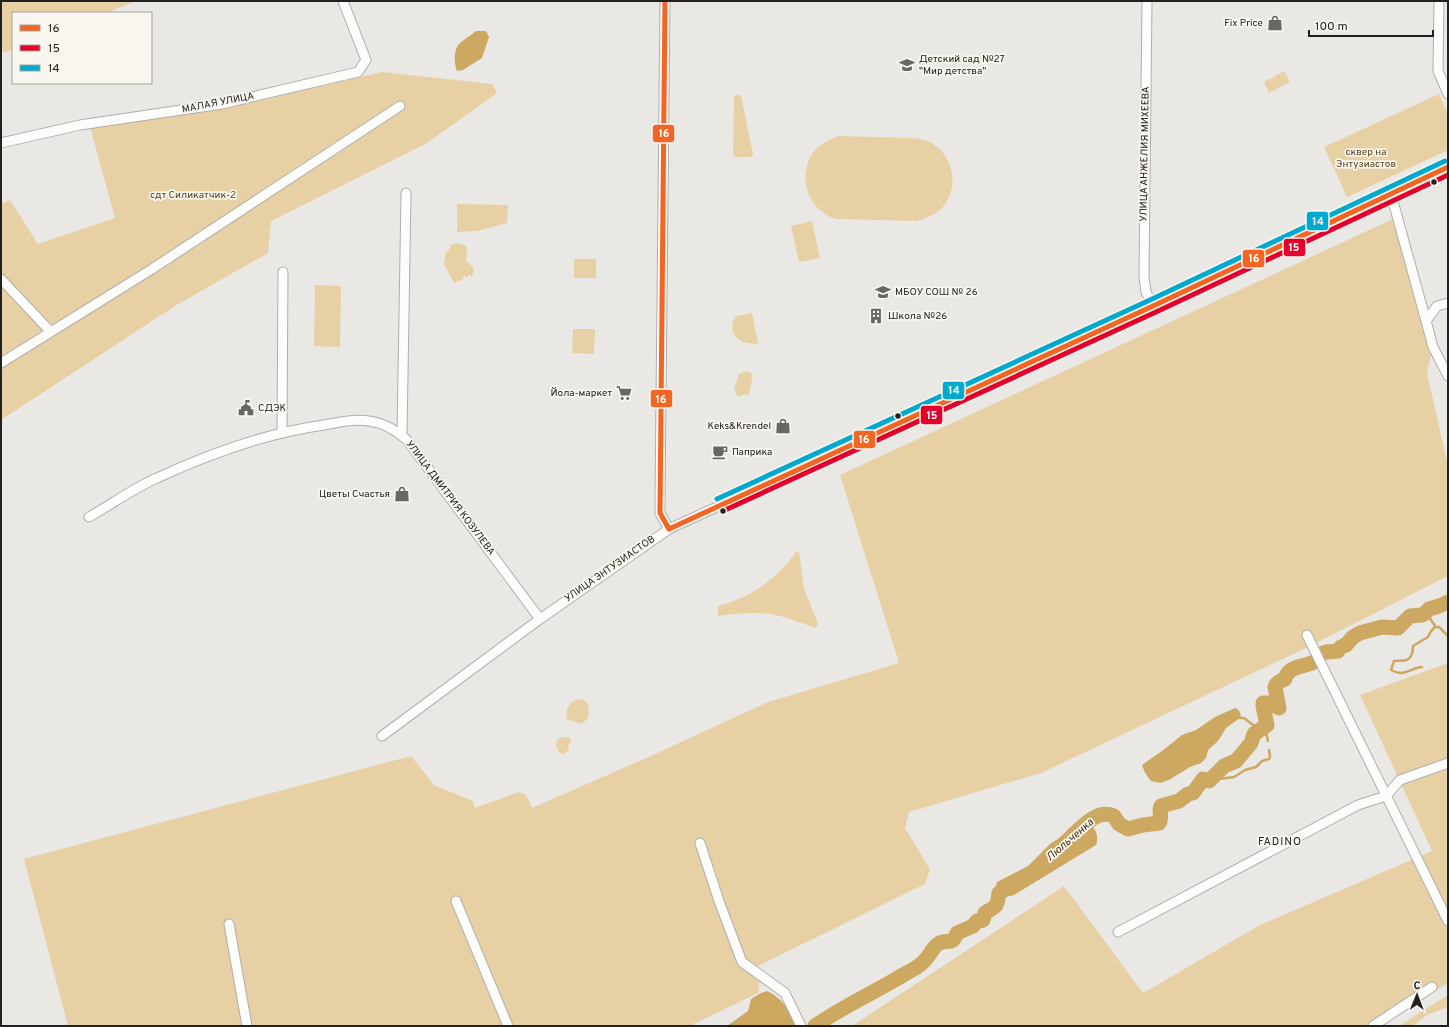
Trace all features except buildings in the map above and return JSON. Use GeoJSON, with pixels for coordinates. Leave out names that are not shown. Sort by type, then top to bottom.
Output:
{"type":"FeatureCollection","features":[{"type":"Feature","properties":{"kind":"street","name":"МАЛАЯ УЛИЦА"},"geometry":{"type":"LineString","coordinates":[[1,142],[80,125],[222,104],[358,72],[366,60],[343,1]]}},
{"type":"Feature","properties":{"kind":"street"},"geometry":{"type":"LineString","coordinates":[[665,1],[660,513],[669,528]]}},
{"type":"Feature","properties":{"kind":"street","name":"УЛИЦА АНЖЕЛИЯ МИХЕЕВА"},"geometry":{"type":"LineString","coordinates":[[1147,1],[1144,277],[1146,292],[1152,306]]}},
{"type":"Feature","properties":{"kind":"street"},"geometry":{"type":"LineString","coordinates":[[1439,1],[1438,71],[1448,94]]}},
{"type":"Feature","properties":{"kind":"street"},"geometry":{"type":"LineString","coordinates":[[1,363],[50,331],[152,269],[400,106]]}},
{"type":"Feature","properties":{"kind":"street","name":"УЛИЦА ЭНТУЗИАСТОВ"},"geometry":{"type":"LineString","coordinates":[[382,736],[540,619],[669,528],[1152,306],[1448,167]]}},
{"type":"Feature","properties":{"kind":"street"},"geometry":{"type":"LineString","coordinates":[[402,435],[406,193]]}},
{"type":"Feature","properties":{"kind":"street"},"geometry":{"type":"LineString","coordinates":[[1390,194],[1433,347],[1448,376]]}},
{"type":"Feature","properties":{"kind":"street"},"geometry":{"type":"LineString","coordinates":[[282,433],[283,272]]}},
{"type":"Feature","properties":{"kind":"street"},"geometry":{"type":"LineString","coordinates":[[1,279],[50,331]]}},
{"type":"Feature","properties":{"kind":"street"},"geometry":{"type":"LineString","coordinates":[[1426,321],[1437,306],[1448,303]]}},
{"type":"Feature","properties":{"kind":"street","name":"УЛИЦА ДМИТРИЯ КОЗУЛЕВА"},"geometry":{"type":"LineString","coordinates":[[89,517],[160,476],[249,442],[304,428],[353,420],[370,421],[386,425],[407,440],[540,619]]}},
{"type":"Feature","properties":{"kind":"street"},"geometry":{"type":"LineString","coordinates":[[1307,635],[1448,921]]}},
{"type":"Feature","properties":{"kind":"street"},"geometry":{"type":"LineString","coordinates":[[1118,932],[1358,805],[1386,796],[1400,780],[1448,763]]}},
{"type":"Feature","properties":{"kind":"street"},"geometry":{"type":"LineString","coordinates":[[700,843],[719,901],[742,962],[785,994],[801,1026]]}},
{"type":"Feature","properties":{"kind":"street"},"geometry":{"type":"LineString","coordinates":[[456,901],[508,1026]]}},
{"type":"Feature","properties":{"kind":"street"},"geometry":{"type":"LineString","coordinates":[[229,924],[247,1026]]}},
{"type":"Feature","properties":{"kind":"street"},"geometry":{"type":"LineString","coordinates":[[1373,1026],[1432,987]]}},
{"type":"Feature","properties":{"kind":"green space"},"geometry":{"type":"Polygon","coordinates":[[[1,1],[136,1],[108,12],[12,12],[12,50],[4,53],[1,46],[1,1]]]}},
{"type":"Feature","properties":{"kind":"green space"},"geometry":{"type":"Polygon","coordinates":[[[1284,71],[1290,82],[1269,93],[1264,82],[1284,71]]]}},
{"type":"Feature","properties":{"kind":"green space","name":"сдт Силикатчик-2"},"geometry":{"type":"Polygon","coordinates":[[[382,72],[492,84],[497,93],[427,143],[271,221],[268,253],[175,306],[1,420],[1,204],[10,200],[38,244],[115,218],[90,127],[232,107],[382,72]]]}},
{"type":"Feature","properties":{"kind":"green space"},"geometry":{"type":"Polygon","coordinates":[[[737,94],[741,96],[753,154],[751,157],[735,157],[733,155],[734,96],[737,94]]]}},
{"type":"Feature","properties":{"kind":"green space","name":"сквер на Энтузиастов"},"geometry":{"type":"Polygon","coordinates":[[[1439,94],[1448,115],[1448,150],[1347,197],[1324,147],[1439,94]]]}},
{"type":"Feature","properties":{"kind":"green space"},"geometry":{"type":"Polygon","coordinates":[[[837,136],[914,138],[932,143],[943,153],[951,169],[952,187],[946,203],[940,210],[927,218],[918,221],[836,219],[826,215],[812,201],[808,192],[806,183],[807,165],[816,149],[823,143],[837,136]]]}},
{"type":"Feature","properties":{"kind":"green space"},"geometry":{"type":"Polygon","coordinates":[[[457,204],[508,205],[507,223],[477,231],[457,232],[457,204]]]}},
{"type":"Feature","properties":{"kind":"green space"},"geometry":{"type":"Polygon","coordinates":[[[1395,218],[1419,303],[1431,355],[1427,373],[1448,466],[1448,576],[1306,648],[1041,773],[909,812],[905,828],[930,869],[925,884],[750,970],[760,979],[758,993],[690,1026],[68,1026],[24,859],[411,756],[434,785],[473,801],[475,808],[519,792],[526,795],[532,808],[653,755],[768,702],[899,663],[840,475],[1395,218]]]}},
{"type":"Feature","properties":{"kind":"green space"},"geometry":{"type":"Polygon","coordinates":[[[812,221],[820,258],[799,262],[791,226],[812,221]]]}},
{"type":"Feature","properties":{"kind":"green space"},"geometry":{"type":"Polygon","coordinates":[[[457,243],[466,246],[466,261],[472,266],[475,275],[473,272],[472,277],[469,274],[468,277],[465,277],[464,274],[463,279],[454,283],[444,264],[446,252],[448,252],[451,245],[457,243]]]}},
{"type":"Feature","properties":{"kind":"green space"},"geometry":{"type":"Polygon","coordinates":[[[574,259],[596,259],[596,278],[574,278],[574,259]]]}},
{"type":"Feature","properties":{"kind":"green space"},"geometry":{"type":"Polygon","coordinates":[[[315,285],[341,286],[340,347],[314,346],[315,285]]]}},
{"type":"Feature","properties":{"kind":"green space"},"geometry":{"type":"Polygon","coordinates":[[[752,313],[758,344],[745,343],[738,339],[732,326],[736,316],[752,313]]]}},
{"type":"Feature","properties":{"kind":"green space"},"geometry":{"type":"Polygon","coordinates":[[[573,329],[595,329],[594,354],[572,353],[573,329]]]}},
{"type":"Feature","properties":{"kind":"green space"},"geometry":{"type":"Polygon","coordinates":[[[746,371],[753,374],[749,395],[744,394],[738,397],[734,389],[739,374],[746,371]]]}},
{"type":"Feature","properties":{"kind":"green space"},"geometry":{"type":"Polygon","coordinates":[[[796,552],[799,552],[804,588],[818,624],[815,628],[784,617],[765,613],[741,613],[718,616],[718,606],[741,598],[762,586],[780,571],[796,552]]]}},
{"type":"Feature","properties":{"kind":"green space"},"geometry":{"type":"Polygon","coordinates":[[[1448,663],[1448,983],[1379,1026],[852,1026],[1064,886],[1143,993],[1260,925],[1432,851],[1360,695],[1448,663]]]}},
{"type":"Feature","properties":{"kind":"green space"},"geometry":{"type":"Polygon","coordinates":[[[579,699],[586,701],[589,707],[588,718],[582,724],[567,719],[568,706],[579,699]]]}},
{"type":"Feature","properties":{"kind":"green space"},"geometry":{"type":"Polygon","coordinates":[[[562,737],[569,737],[571,741],[568,745],[569,750],[564,754],[560,753],[556,747],[557,740],[562,737]]]}},
{"type":"Feature","properties":{"kind":"green space"},"geometry":{"type":"Polygon","coordinates":[[[1448,995],[1448,1007],[1427,1015],[1413,1026],[1399,1026],[1448,995]]]}},
{"type":"Feature","properties":{"kind":"water"},"geometry":{"type":"Polygon","coordinates":[[[476,31],[486,31],[489,37],[482,58],[463,70],[457,71],[455,64],[456,49],[460,43],[476,31]]]}},
{"type":"Feature","properties":{"kind":"water"},"geometry":{"type":"Polygon","coordinates":[[[1235,708],[1240,712],[1240,718],[1226,728],[1218,741],[1208,750],[1206,758],[1201,763],[1190,767],[1169,780],[1160,783],[1151,781],[1145,773],[1142,765],[1182,735],[1196,730],[1215,717],[1235,708]]]}},
{"type":"Feature","properties":{"kind":"water"},"geometry":{"type":"Polygon","coordinates":[[[1086,820],[1096,831],[1096,845],[1014,895],[1006,897],[1000,895],[996,886],[997,882],[1028,866],[1051,843],[1058,839],[1073,825],[1086,820]]]}},
{"type":"Feature","properties":{"kind":"water"},"geometry":{"type":"Polygon","coordinates":[[[767,991],[777,997],[789,1010],[795,1026],[727,1026],[748,1011],[751,999],[767,991]]]}},
{"type":"Feature","properties":{"kind":"waterway","name":"Люльченка"},"geometry":{"type":"LineString","coordinates":[[1323,653],[1338,651],[1353,637],[1360,633],[1382,627],[1398,628],[1410,616],[1422,615],[1429,609],[1448,602]]}},
{"type":"Feature","properties":{"kind":"waterway"},"geometry":{"type":"LineString","coordinates":[[1422,667],[1404,673],[1391,670],[1394,661],[1407,660],[1411,656],[1413,646],[1428,637],[1435,627],[1427,611]]}},
{"type":"Feature","properties":{"kind":"waterway"},"geometry":{"type":"LineString","coordinates":[[1435,627],[1439,627],[1448,636]]}},
{"type":"Feature","properties":{"kind":"waterway","name":"Люльченка"},"geometry":{"type":"LineString","coordinates":[[1073,835],[1092,819],[1097,816],[1108,814],[1114,816],[1119,824],[1128,829],[1159,823],[1161,819],[1161,806],[1179,801],[1188,794],[1193,793],[1203,779],[1209,781],[1224,766],[1236,761],[1251,743],[1254,734],[1267,725],[1263,703],[1271,703],[1279,708],[1275,687],[1276,684],[1285,679],[1287,674],[1293,669],[1314,662]]}},
{"type":"Feature","properties":{"kind":"waterway"},"geometry":{"type":"LineString","coordinates":[[1240,718],[1244,718],[1253,725],[1263,728],[1266,732],[1268,741]]}},
{"type":"Feature","properties":{"kind":"waterway"},"geometry":{"type":"LineString","coordinates":[[1211,780],[1234,777],[1245,770],[1256,767],[1262,761],[1269,759],[1269,750]]}},
{"type":"Feature","properties":{"kind":"waterway","name":"Люльченка"},"geometry":{"type":"LineString","coordinates":[[815,1026],[914,969],[924,961],[938,944],[953,940],[957,933],[973,926],[977,921],[983,920],[985,913],[996,906],[999,893],[1016,882]]}},
{"type":"Feature","properties":{"kind":"transit line","name":"16"},"geometry":{"type":"LineString","coordinates":[[665,1],[660,513],[669,529]]}},
{"type":"Feature","properties":{"kind":"transit line","name":"14"},"geometry":{"type":"LineString","coordinates":[[717,499],[1150,300],[1445,161]]}},
{"type":"Feature","properties":{"kind":"transit line","name":"16"},"geometry":{"type":"LineString","coordinates":[[669,529],[1153,306],[1448,167]]}},
{"type":"Feature","properties":{"kind":"transit line","name":"15"},"geometry":{"type":"LineString","coordinates":[[723,511],[1156,312],[1448,175]]}},
{"type":"Feature","properties":{"kind":"place","name":"Fix Price"},"geometry":{"type":"Point","coordinates":[1275,23]}},
{"type":"Feature","properties":{"kind":"place","name":"Детский сад №27 \"Мир детства\""},"geometry":{"type":"Point","coordinates":[907,65]}},
{"type":"Feature","properties":{"kind":"place","name":"МБОУ СОШ № 26"},"geometry":{"type":"Point","coordinates":[883,292]}},
{"type":"Feature","properties":{"kind":"place","name":"Школа №26"},"geometry":{"type":"Point","coordinates":[876,316]}},
{"type":"Feature","properties":{"kind":"place","name":"Йола-маркет"},"geometry":{"type":"Point","coordinates":[624,393]}},
{"type":"Feature","properties":{"kind":"place","name":"СДЭК"},"geometry":{"type":"Point","coordinates":[246,408]}},
{"type":"Feature","properties":{"kind":"place","name":"Keks&Krendel"},"geometry":{"type":"Point","coordinates":[783,426]}},
{"type":"Feature","properties":{"kind":"place","name":"Паприка"},"geometry":{"type":"Point","coordinates":[720,452]}},
{"type":"Feature","properties":{"kind":"place","name":"Цветы Счастья"},"geometry":{"type":"Point","coordinates":[402,494]}},
{"type":"Feature","properties":{"kind":"district","name":"FADINO"},"geometry":{"type":"Point","coordinates":[1280,842]}}]}
